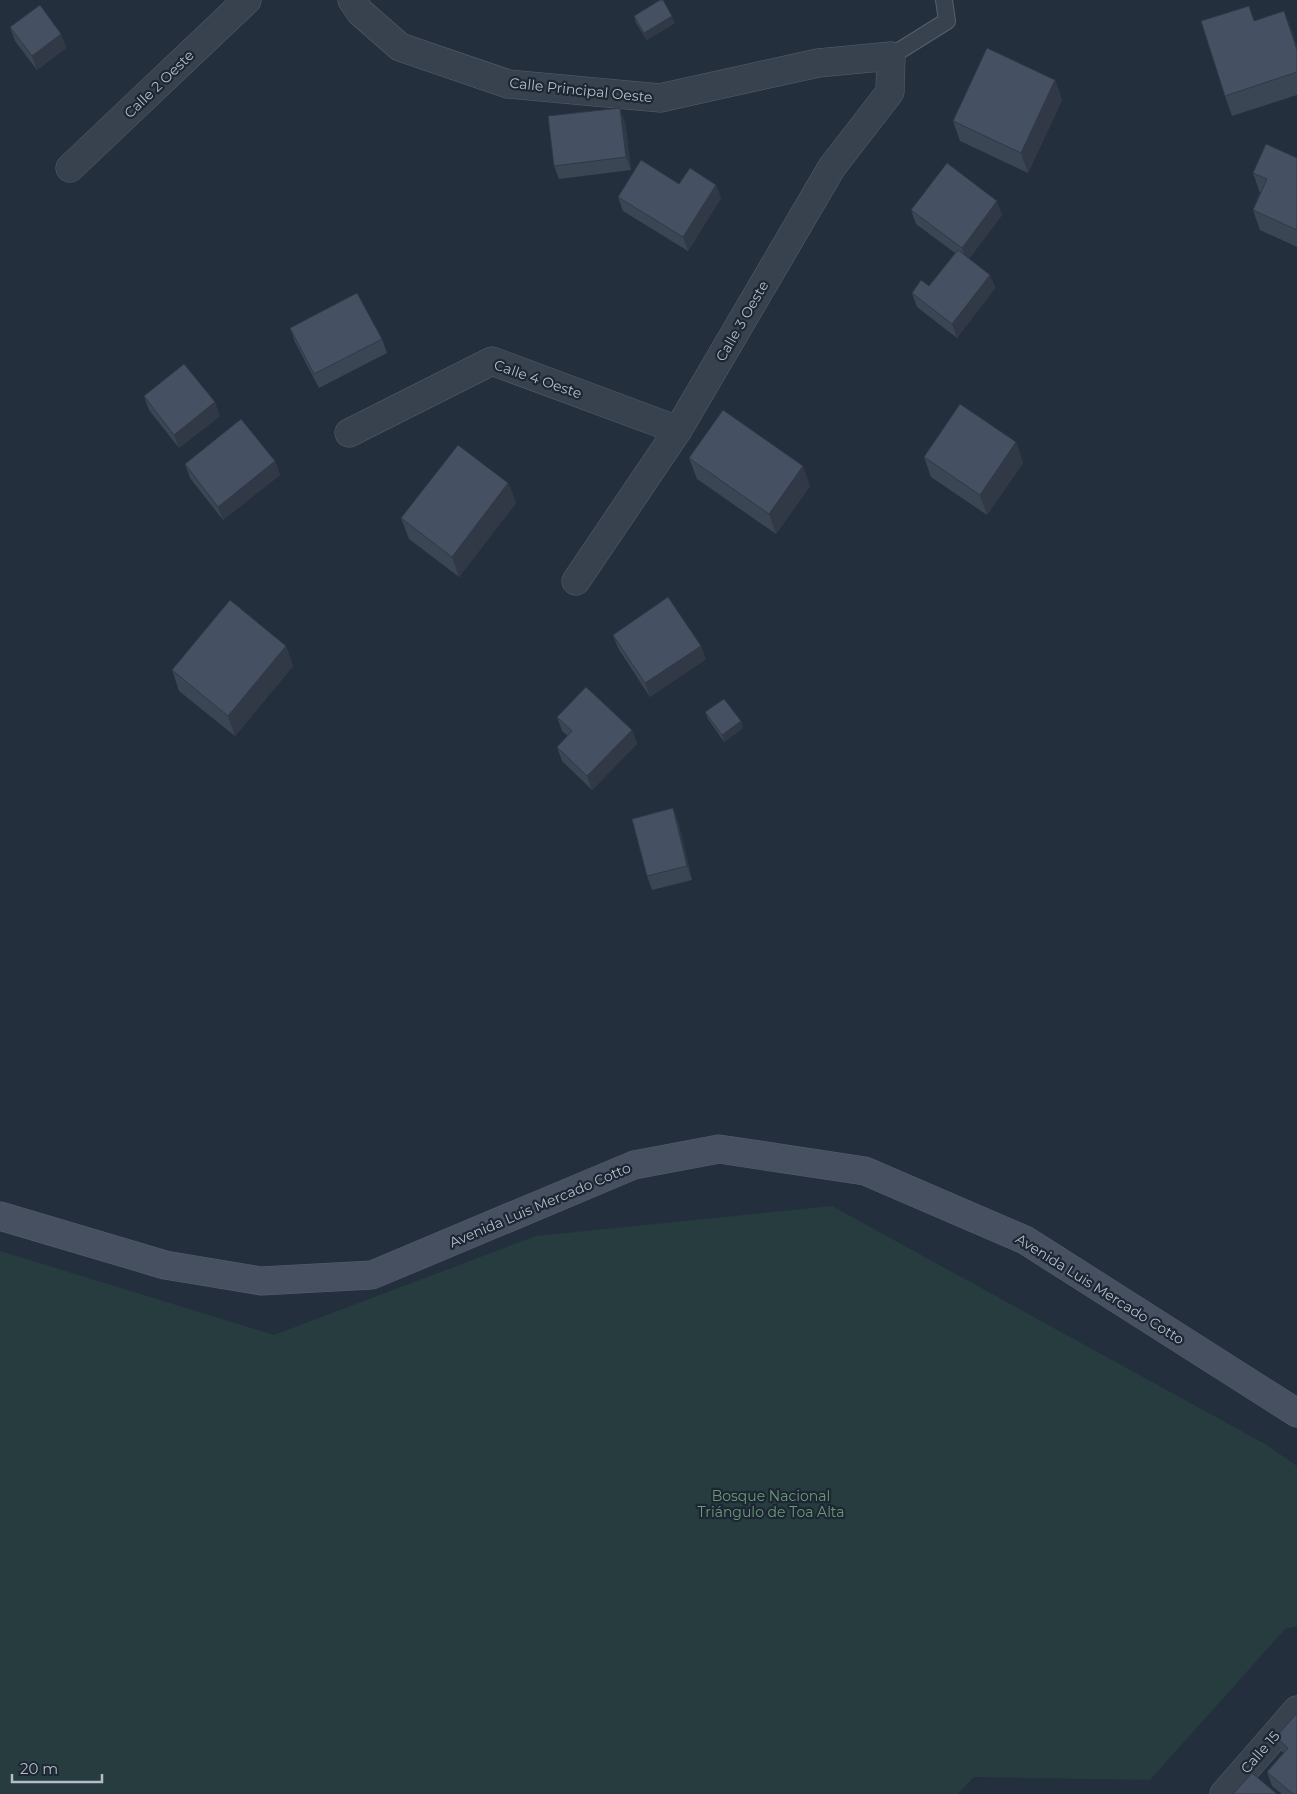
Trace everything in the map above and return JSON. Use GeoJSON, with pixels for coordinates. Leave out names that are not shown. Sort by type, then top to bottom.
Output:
{"type":"FeatureCollection","features":[{"type":"Feature","properties":{"kind":"street","name":"Calle 2 Oeste"},"geometry":{"type":"LineString","coordinates":[[70,168],[247,0]]}},
{"type":"Feature","properties":{"kind":"street","name":"Calle Principal Oeste"},"geometry":{"type":"LineString","coordinates":[[352,0],[360,12],[400,47],[508,84],[660,98],[818,63],[891,56]]}},
{"type":"Feature","properties":{"kind":"street","name":"Calle 3 Oeste"},"geometry":{"type":"LineString","coordinates":[[576,581],[678,430],[832,167],[890,92],[891,56]]}},
{"type":"Feature","properties":{"kind":"street","name":"Calle 4 Oeste"},"geometry":{"type":"LineString","coordinates":[[349,433],[492,361],[678,430]]}},
{"type":"Feature","properties":{"kind":"street","name":"Avenida Luis Mercado Cotto"},"geometry":{"type":"LineString","coordinates":[[0,1216],[165,1265],[261,1281],[372,1275],[634,1165],[719,1149],[865,1171],[1025,1240],[1297,1413]]}},
{"type":"Feature","properties":{"kind":"street","name":"Calle 15"},"geometry":{"type":"LineString","coordinates":[[1224,1794],[1297,1710]]}},
{"type":"Feature","properties":{"kind":"lane"},"geometry":{"type":"LineString","coordinates":[[891,56],[947,21],[944,0]]}},
{"type":"Feature","properties":{"kind":"green space","name":"Bosque Nacional Triángulo de Toa Alta"},"geometry":{"type":"Polygon","coordinates":[[[832,1206],[1265,1444],[1297,1466],[1297,1626],[1285,1629],[1150,1780],[974,1777],[958,1794],[0,1794],[0,1251],[274,1335],[536,1236],[832,1206]]]}},
{"type":"Feature","properties":{"kind":"building"},"geometry":{"type":"Polygon","coordinates":[[[663,0],[672,16],[644,33],[634,16],[663,0]]]}},
{"type":"Feature","properties":{"kind":"building"},"geometry":{"type":"Polygon","coordinates":[[[40,5],[61,34],[32,56],[10,27],[40,5]]]}},
{"type":"Feature","properties":{"kind":"building"},"geometry":{"type":"Polygon","coordinates":[[[1249,6],[1254,21],[1284,11],[1297,50],[1297,72],[1225,96],[1201,21],[1249,6]]]}},
{"type":"Feature","properties":{"kind":"building"},"geometry":{"type":"Polygon","coordinates":[[[987,48],[1055,80],[1021,153],[953,121],[987,48]]]}},
{"type":"Feature","properties":{"kind":"building"},"geometry":{"type":"Polygon","coordinates":[[[620,108],[626,157],[554,166],[548,116],[620,108]]]}},
{"type":"Feature","properties":{"kind":"building"},"geometry":{"type":"Polygon","coordinates":[[[1266,144],[1297,158],[1297,230],[1253,210],[1267,179],[1253,173],[1266,144]]]}},
{"type":"Feature","properties":{"kind":"building"},"geometry":{"type":"Polygon","coordinates":[[[641,160],[679,184],[690,168],[716,185],[683,237],[618,197],[641,160]]]}},
{"type":"Feature","properties":{"kind":"building"},"geometry":{"type":"Polygon","coordinates":[[[947,163],[997,201],[962,248],[911,210],[947,163]]]}},
{"type":"Feature","properties":{"kind":"building"},"geometry":{"type":"Polygon","coordinates":[[[958,250],[990,275],[952,324],[912,293],[921,280],[929,286],[958,250]]]}},
{"type":"Feature","properties":{"kind":"building"},"geometry":{"type":"Polygon","coordinates":[[[357,293],[382,339],[314,374],[290,328],[357,293]]]}},
{"type":"Feature","properties":{"kind":"building"},"geometry":{"type":"Polygon","coordinates":[[[184,364],[215,402],[174,435],[144,396],[184,364]]]}},
{"type":"Feature","properties":{"kind":"building"},"geometry":{"type":"Polygon","coordinates":[[[960,404],[1016,442],[980,495],[924,457],[960,404]]]}},
{"type":"Feature","properties":{"kind":"building"},"geometry":{"type":"Polygon","coordinates":[[[723,410],[803,466],[769,514],[689,458],[723,410]]]}},
{"type":"Feature","properties":{"kind":"building"},"geometry":{"type":"Polygon","coordinates":[[[241,419],[275,461],[218,507],[185,464],[241,419]]]}},
{"type":"Feature","properties":{"kind":"building"},"geometry":{"type":"Polygon","coordinates":[[[458,445],[508,483],[452,557],[401,518],[458,445]]]}},
{"type":"Feature","properties":{"kind":"building"},"geometry":{"type":"Polygon","coordinates":[[[668,597],[701,646],[645,683],[613,635],[668,597]]]}},
{"type":"Feature","properties":{"kind":"building"},"geometry":{"type":"Polygon","coordinates":[[[230,600],[286,646],[228,716],[172,670],[230,600]]]}},
{"type":"Feature","properties":{"kind":"building"},"geometry":{"type":"Polygon","coordinates":[[[586,687],[632,730],[587,776],[557,747],[572,731],[557,717],[586,687]]]}},
{"type":"Feature","properties":{"kind":"building"},"geometry":{"type":"Polygon","coordinates":[[[724,699],[741,721],[722,735],[705,712],[724,699]]]}},
{"type":"Feature","properties":{"kind":"building"},"geometry":{"type":"Polygon","coordinates":[[[673,808],[687,866],[647,876],[632,819],[673,808]]]}},
{"type":"Feature","properties":{"kind":"building"},"geometry":{"type":"Polygon","coordinates":[[[1297,1713],[1297,1794],[1293,1794],[1267,1772],[1288,1748],[1276,1737],[1297,1713]]]}},
{"type":"Feature","properties":{"kind":"building"},"geometry":{"type":"Polygon","coordinates":[[[1252,1773],[1277,1794],[1233,1794],[1252,1773]]]}}]}
